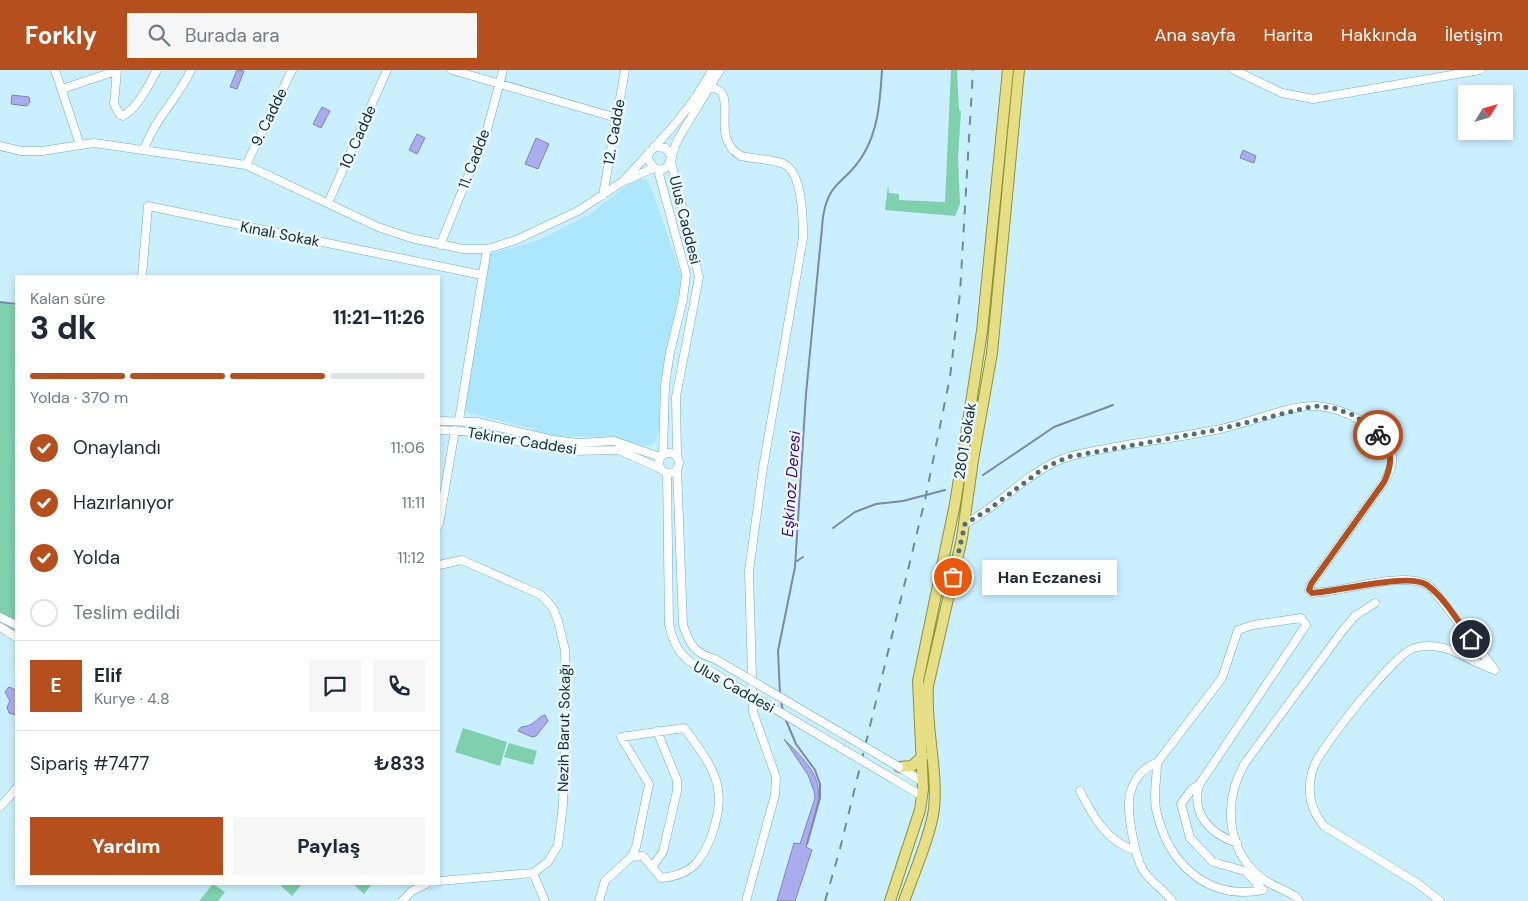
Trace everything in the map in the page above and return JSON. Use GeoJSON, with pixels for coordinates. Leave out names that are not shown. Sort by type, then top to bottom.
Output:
{"type":"FeatureCollection","features":[{"type":"Feature","properties":{"kind":"main road","name":"2801 Sokak"},"geometry":{"type":"LineString","coordinates":[[929,782],[923,756],[918,681],[958,489],[982,331],[1008,70]]}},
{"type":"Feature","properties":{"kind":"main road","name":"2801 Sokak"},"geometry":{"type":"LineString","coordinates":[[929,782],[928,686],[965,524],[973,460],[992,353],[1019,70]]}},
{"type":"Feature","properties":{"kind":"main road"},"geometry":{"type":"LineString","coordinates":[[958,489],[961,501],[958,522],[965,524]]}},
{"type":"Feature","properties":{"kind":"main road"},"geometry":{"type":"LineString","coordinates":[[899,767],[912,766],[923,756]]}},
{"type":"Feature","properties":{"kind":"main road"},"geometry":{"type":"LineString","coordinates":[[890,901],[929,782]]}},
{"type":"Feature","properties":{"kind":"main road"},"geometry":{"type":"LineString","coordinates":[[904,901],[933,812],[929,782]]}},
{"type":"Feature","properties":{"kind":"main road"},"geometry":{"type":"LineString","coordinates":[[904,901],[930,807],[926,794]]}},
{"type":"Feature","properties":{"kind":"street"},"geometry":{"type":"LineString","coordinates":[[55,70],[80,145]]}},
{"type":"Feature","properties":{"kind":"street"},"geometry":{"type":"LineString","coordinates":[[62,89],[116,71],[114,104],[120,115],[123,116],[129,112],[142,95],[157,70]]}},
{"type":"Feature","properties":{"kind":"street"},"geometry":{"type":"LineString","coordinates":[[144,150],[149,136],[181,90],[191,70]]}},
{"type":"Feature","properties":{"kind":"street","name":"9. Cadde"},"geometry":{"type":"LineString","coordinates":[[246,165],[292,70]]}},
{"type":"Feature","properties":{"kind":"street","name":"10. Cadde"},"geometry":{"type":"LineString","coordinates":[[328,203],[387,70]]}},
{"type":"Feature","properties":{"kind":"street"},"geometry":{"type":"LineString","coordinates":[[452,70],[617,118]]}},
{"type":"Feature","properties":{"kind":"street","name":"11. Cadde"},"geometry":{"type":"LineString","coordinates":[[440,245],[487,130],[503,70]]}},
{"type":"Feature","properties":{"kind":"street","name":"12. Cadde"},"geometry":{"type":"LineString","coordinates":[[603,195],[625,70]]}},
{"type":"Feature","properties":{"kind":"street"},"geometry":{"type":"LineString","coordinates":[[622,182],[656,169],[666,168],[671,160],[678,138],[708,86],[712,70]]}},
{"type":"Feature","properties":{"kind":"street"},"geometry":{"type":"LineString","coordinates":[[0,146],[21,151],[42,151],[94,143],[246,165],[378,227],[440,245],[487,248],[516,240],[554,222],[603,195],[622,182],[672,129],[720,70]]}},
{"type":"Feature","properties":{"kind":"street"},"geometry":{"type":"LineString","coordinates":[[1234,70],[1282,93],[1313,99],[1480,70]]}},
{"type":"Feature","properties":{"kind":"street"},"geometry":{"type":"LineString","coordinates":[[708,86],[719,91],[723,96],[724,128],[731,148],[735,153],[741,156],[783,164],[790,169],[798,187],[803,221],[803,238],[762,468],[749,571],[753,712],[776,777],[775,795],[746,901]]}},
{"type":"Feature","properties":{"kind":"street"},"geometry":{"type":"LineString","coordinates":[[652,150],[666,148],[671,160]]}},
{"type":"Feature","properties":{"kind":"street"},"geometry":{"type":"LineString","coordinates":[[652,150],[648,160],[656,169]]}},
{"type":"Feature","properties":{"kind":"street","name":"Ulus Caddesi"},"geometry":{"type":"LineString","coordinates":[[671,160],[699,277],[678,380],[677,456],[679,462],[677,468],[683,625],[687,638],[700,655],[715,659],[899,767],[929,782]]}},
{"type":"Feature","properties":{"kind":"street","name":"Ulus Caddesi"},"geometry":{"type":"LineString","coordinates":[[656,169],[686,274],[684,299],[670,352],[665,385],[662,456],[659,463],[664,471],[669,624],[672,636],[686,659],[694,667],[707,669],[894,780],[926,794]]}},
{"type":"Feature","properties":{"kind":"street","name":"Kınalı Sokak"},"geometry":{"type":"LineString","coordinates":[[142,275],[148,206],[482,275]]}},
{"type":"Feature","properties":{"kind":"street"},"geometry":{"type":"LineString","coordinates":[[459,420],[487,248]]}},
{"type":"Feature","properties":{"kind":"street"},"geometry":{"type":"LineString","coordinates":[[965,524],[988,510],[1044,468],[1068,457],[1216,430],[1314,406],[1333,408],[1356,416],[1374,430],[1386,444],[1392,457],[1390,468],[1384,482],[1311,584],[1309,590],[1312,593],[1327,593],[1385,582],[1414,580],[1426,583],[1496,670],[1450,648],[1433,646],[1412,648],[1399,657],[1382,676],[1326,747],[1314,765],[1309,799],[1315,815],[1324,826],[1417,883],[1440,901]]}},
{"type":"Feature","properties":{"kind":"street","name":"Tekiner Caddesi"},"geometry":{"type":"LineString","coordinates":[[440,421],[477,422],[553,440],[578,443],[614,441],[662,456]]}},
{"type":"Feature","properties":{"kind":"street","name":"Tekiner Caddesi"},"geometry":{"type":"LineString","coordinates":[[440,430],[475,432],[557,449],[619,450],[664,471]]}},
{"type":"Feature","properties":{"kind":"street"},"geometry":{"type":"LineString","coordinates":[[440,518],[455,430]]}},
{"type":"Feature","properties":{"kind":"street"},"geometry":{"type":"LineString","coordinates":[[662,456],[672,453],[677,456]]}},
{"type":"Feature","properties":{"kind":"street"},"geometry":{"type":"LineString","coordinates":[[664,471],[673,472],[677,468]]}},
{"type":"Feature","properties":{"kind":"street","name":"Nezih Barut Sokağı"},"geometry":{"type":"LineString","coordinates":[[440,565],[462,560],[475,565],[540,596],[553,608],[558,621],[564,650],[565,677],[563,805],[558,845],[548,862],[533,873]]}},
{"type":"Feature","properties":{"kind":"street"},"geometry":{"type":"LineString","coordinates":[[1299,901],[1295,896],[1258,875],[1245,860],[1236,843],[1230,804],[1235,780],[1245,763],[1343,630],[1355,616],[1375,603]]}},
{"type":"Feature","properties":{"kind":"street"},"geometry":{"type":"LineString","coordinates":[[0,617],[15,624]]}},
{"type":"Feature","properties":{"kind":"street"},"geometry":{"type":"LineString","coordinates":[[1199,784],[1192,789],[1181,804],[1190,838],[1213,862],[1245,871],[1263,890],[1248,893],[1227,891],[1195,878],[1166,844],[1156,808],[1157,763],[1222,678],[1238,630],[1301,618],[1306,624],[1199,784],[1196,796],[1201,818],[1214,834],[1236,843]]}},
{"type":"Feature","properties":{"kind":"street"},"geometry":{"type":"LineString","coordinates":[[0,627],[15,636]]}},
{"type":"Feature","properties":{"kind":"street"},"geometry":{"type":"LineString","coordinates":[[599,901],[605,881],[630,857],[640,832],[649,784],[621,737],[684,728],[698,746],[717,784],[718,803],[715,822],[707,847],[697,862],[675,877],[661,878],[644,856],[630,857]]}},
{"type":"Feature","properties":{"kind":"street"},"geometry":{"type":"LineString","coordinates":[[652,867],[663,852],[677,791],[677,780],[657,731]]}},
{"type":"Feature","properties":{"kind":"street"},"geometry":{"type":"LineString","coordinates":[[1157,763],[1148,765],[1134,783],[1129,801],[1136,851],[1141,867],[1150,881],[1172,901]]}},
{"type":"Feature","properties":{"kind":"street"},"geometry":{"type":"LineString","coordinates":[[0,807],[15,790]]}},
{"type":"Feature","properties":{"kind":"street"},"geometry":{"type":"LineString","coordinates":[[1080,791],[1094,819],[1120,846],[1136,851]]}},
{"type":"Feature","properties":{"kind":"street"},"geometry":{"type":"LineString","coordinates":[[440,881],[533,873],[545,901]]}},
{"type":"Feature","properties":{"kind":"street"},"geometry":{"type":"LineString","coordinates":[[402,901],[412,891],[424,885]]}},
{"type":"Feature","properties":{"kind":"shaded area"},"geometry":{"type":"Polygon","coordinates":[[[641,179],[646,180],[652,190],[682,278],[660,385],[659,428],[656,441],[651,445],[643,446],[611,437],[544,436],[537,433],[534,429],[464,412],[489,254],[539,240],[590,214],[630,183],[641,179]]]}},
{"type":"Feature","properties":{"kind":"green space"},"geometry":{"type":"Polygon","coordinates":[[[951,70],[957,70],[959,110],[961,111],[958,158],[960,204],[955,216],[885,210],[888,185],[889,193],[899,194],[899,200],[945,202],[951,70]]]}},
{"type":"Feature","properties":{"kind":"green space"},"geometry":{"type":"Polygon","coordinates":[[[0,302],[15,306],[15,631],[0,625],[0,302]]]}},
{"type":"Feature","properties":{"kind":"green space"},"geometry":{"type":"Polygon","coordinates":[[[463,728],[507,742],[500,766],[455,752],[463,728]]]}},
{"type":"Feature","properties":{"kind":"green space"},"geometry":{"type":"Polygon","coordinates":[[[509,743],[537,751],[533,765],[504,757],[509,743]]]}},
{"type":"Feature","properties":{"kind":"green space"},"geometry":{"type":"Polygon","coordinates":[[[212,885],[225,892],[218,901],[199,901],[212,885]]]}},
{"type":"Feature","properties":{"kind":"green space"},"geometry":{"type":"Polygon","coordinates":[[[282,885],[301,885],[292,896],[282,885]]]}},
{"type":"Feature","properties":{"kind":"green space"},"geometry":{"type":"Polygon","coordinates":[[[354,885],[371,885],[364,894],[354,885]]]}},
{"type":"Feature","properties":{"kind":"water"},"geometry":{"type":"Polygon","coordinates":[[[237,70],[244,71],[237,89],[230,87],[237,70]]]}},
{"type":"Feature","properties":{"kind":"water"},"geometry":{"type":"Polygon","coordinates":[[[12,95],[29,97],[30,102],[27,106],[11,104],[12,95]]]}},
{"type":"Feature","properties":{"kind":"water"},"geometry":{"type":"Polygon","coordinates":[[[322,107],[330,111],[321,128],[313,124],[322,107]]]}},
{"type":"Feature","properties":{"kind":"water"},"geometry":{"type":"Polygon","coordinates":[[[417,134],[425,138],[417,154],[409,150],[417,134]]]}},
{"type":"Feature","properties":{"kind":"water"},"geometry":{"type":"Polygon","coordinates":[[[536,138],[549,144],[538,169],[525,164],[536,138]]]}},
{"type":"Feature","properties":{"kind":"water"},"geometry":{"type":"Polygon","coordinates":[[[1243,150],[1256,156],[1254,163],[1240,158],[1243,150]]]}},
{"type":"Feature","properties":{"kind":"water"},"geometry":{"type":"Polygon","coordinates":[[[9,687],[15,690],[15,715],[9,713],[7,707],[10,701],[5,692],[9,687]]]}},
{"type":"Feature","properties":{"kind":"water"},"geometry":{"type":"Polygon","coordinates":[[[545,715],[548,721],[536,736],[532,737],[518,731],[521,727],[530,725],[545,715]]]}},
{"type":"Feature","properties":{"kind":"water"},"geometry":{"type":"Polygon","coordinates":[[[784,739],[809,767],[816,778],[818,789],[816,812],[806,847],[812,850],[795,901],[777,901],[794,843],[800,844],[815,798],[808,775],[784,739]]]}},
{"type":"Feature","properties":{"kind":"waterway","name":"Eşkinoz Deresi"},"geometry":{"type":"LineString","coordinates":[[780,694],[778,651],[795,567],[806,394],[823,217],[829,195],[857,164],[868,145],[878,114],[882,70]]}},
{"type":"Feature","properties":{"kind":"waterway"},"geometry":{"type":"LineString","coordinates":[[0,302],[15,304]]}},
{"type":"Feature","properties":{"kind":"waterway"},"geometry":{"type":"LineString","coordinates":[[983,475],[1054,427],[1113,405]]}},
{"type":"Feature","properties":{"kind":"waterway"},"geometry":{"type":"LineString","coordinates":[[833,528],[855,512],[876,504],[903,501],[945,490]]}},
{"type":"Feature","properties":{"kind":"waterway"},"geometry":{"type":"LineString","coordinates":[[797,561],[803,557]]}},
{"type":"Feature","properties":{"kind":"waterway","name":"Eşkinoz Deresi"},"geometry":{"type":"LineString","coordinates":[[781,701],[783,711]]}},
{"type":"Feature","properties":{"kind":"waterway","name":"Eşkinoz Deresi"},"geometry":{"type":"LineString","coordinates":[[785,718],[796,744],[815,770],[820,784],[820,798],[807,844]]}},
{"type":"Feature","properties":{"kind":"railway"},"geometry":{"type":"LineString","coordinates":[[825,901],[840,849],[925,500],[950,377],[960,293],[973,70]]}},
{"type":"Feature","properties":{"kind":"way so far"},"geometry":{"type":"LineString","coordinates":[[953,577],[965,524],[988,510],[1044,468],[1068,457],[1216,430],[1298,408],[1314,406],[1333,408],[1356,416],[1378,435]]}},
{"type":"Feature","properties":{"kind":"place","name":"Han Eczanesi"},"geometry":{"type":"Point","coordinates":[953,577]}},
{"type":"Feature","properties":{"kind":"route"},"geometry":{"type":"LineString","coordinates":[[1378,435],[1386,444],[1392,457],[1384,482],[1311,584],[1309,590],[1312,593],[1327,593],[1385,582],[1414,580],[1426,583],[1471,639]]}}]}
